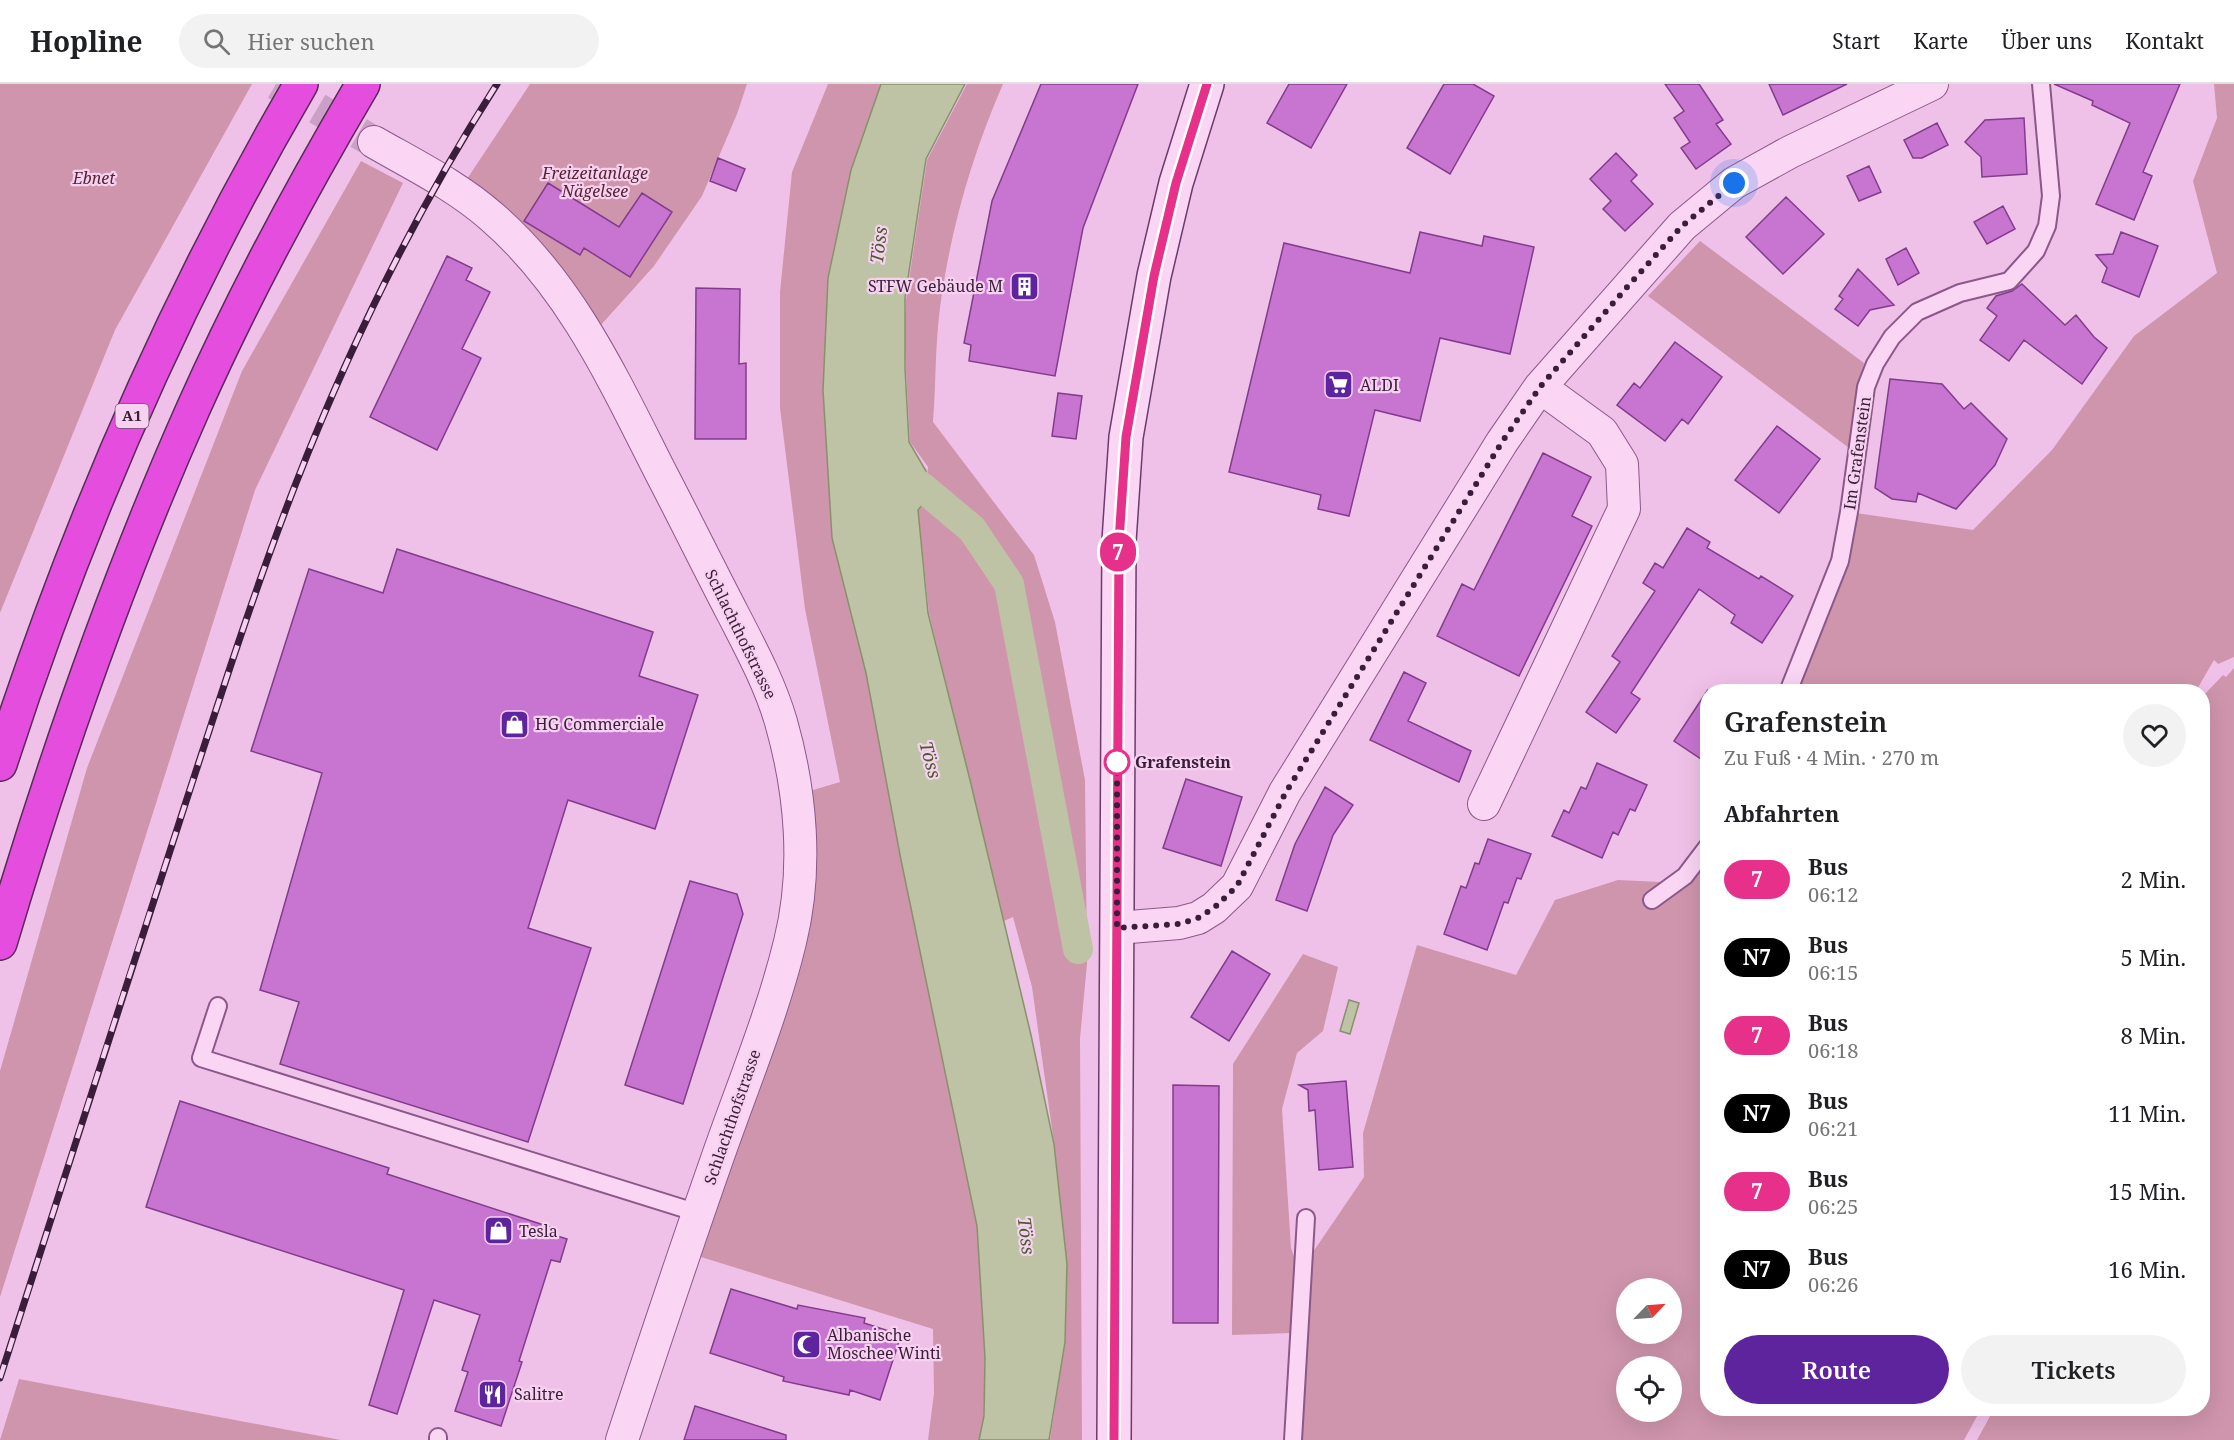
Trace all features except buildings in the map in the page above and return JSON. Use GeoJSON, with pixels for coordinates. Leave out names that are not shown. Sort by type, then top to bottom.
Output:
{"type":"FeatureCollection","features":[{"type":"Feature","properties":{"kind":"highway","name":"A1"},"geometry":{"type":"LineString","coordinates":[[0,764],[60,593],[136,405],[212,245],[301,84]]}},
{"type":"Feature","properties":{"kind":"highway"},"geometry":{"type":"LineString","coordinates":[[0,943],[81,691],[126,569],[166,472],[198,398],[260,270],[295,203],[363,84]]}},
{"type":"Feature","properties":{"kind":"main road"},"geometry":{"type":"LineString","coordinates":[[1114,1440],[1118,563],[1126,437],[1154,276],[1176,183],[1207,84]]}},
{"type":"Feature","properties":{"kind":"street"},"geometry":{"type":"LineString","coordinates":[[1117,928],[1179,924],[1198,918],[1214,908],[1237,886],[1286,792],[1502,442],[1540,387],[1682,226],[1734,183],[1932,84]]}},
{"type":"Feature","properties":{"kind":"street","name":"Schlachthofstrasse"},"geometry":{"type":"LineString","coordinates":[[374,142],[459,191],[492,217],[524,248],[561,292],[591,336],[761,669],[781,722],[792,768],[800,820],[798,882],[791,939],[773,1001],[698,1213],[622,1440]]}},
{"type":"Feature","properties":{"kind":"street"},"geometry":{"type":"LineString","coordinates":[[1484,804],[1624,509],[1622,464],[1602,432],[1540,387]]}},
{"type":"Feature","properties":{"kind":"lane","name":"Im Grafenstein"},"geometry":{"type":"LineString","coordinates":[[1791,684],[1840,561],[1866,387],[1875,364],[1892,337],[1917,312],[1960,292],[2009,281],[2036,251],[2047,226],[2051,196],[2041,84]]}},
{"type":"Feature","properties":{"kind":"lane"},"geometry":{"type":"LineString","coordinates":[[1652,900],[1684,876],[1700,856]]}},
{"type":"Feature","properties":{"kind":"lane"},"geometry":{"type":"LineString","coordinates":[[218,1006],[201,1058],[698,1213]]}},
{"type":"Feature","properties":{"kind":"lane"},"geometry":{"type":"LineString","coordinates":[[1293,1440],[1306,1218]]}},
{"type":"Feature","properties":{"kind":"green space","name":"Ebnet"},"geometry":{"type":"Polygon","coordinates":[[[0,84],[252,84],[115,330],[0,613],[0,84]]]}},
{"type":"Feature","properties":{"kind":"green space","name":"Freizeitanlage Nägelsee"},"geometry":{"type":"Polygon","coordinates":[[[530,84],[747,84],[737,114],[702,196],[654,266],[591,336],[459,191],[530,84]]]}},
{"type":"Feature","properties":{"kind":"green space"},"geometry":{"type":"Polygon","coordinates":[[[828,84],[881,84],[851,170],[823,390],[832,538],[866,673],[901,860],[977,1226],[985,1358],[984,1416],[979,1440],[928,1440],[934,1393],[933,1329],[685,1252],[773,1001],[796,795],[840,782],[805,609],[780,408],[780,292],[792,172],[828,84]]]}},
{"type":"Feature","properties":{"kind":"green space"},"geometry":{"type":"Polygon","coordinates":[[[967,84],[1003,84],[972,166],[950,250],[938,322],[933,422],[1034,555],[1055,622],[1085,780],[1087,964],[1080,1038],[1082,1440],[1050,1440],[1065,1341],[1067,1263],[1054,1143],[1032,987],[1013,917],[1004,921],[929,613],[918,509],[924,506],[928,467],[910,442],[904,335],[906,300],[927,160],[967,84]]]}},
{"type":"Feature","properties":{"kind":"green space"},"geometry":{"type":"Polygon","coordinates":[[[2214,84],[2234,84],[2234,657],[2218,664],[2214,660],[2200,684],[1791,684],[1849,512],[1973,530],[2052,450],[2134,336],[2217,273],[2193,181],[2217,118],[2214,84]]]}},
{"type":"Feature","properties":{"kind":"green space"},"geometry":{"type":"Polygon","coordinates":[[[361,161],[403,183],[255,490],[0,1297],[0,1071],[87,768],[242,371],[361,161]]]}},
{"type":"Feature","properties":{"kind":"green space"},"geometry":{"type":"Polygon","coordinates":[[[1700,241],[1864,363],[1849,448],[1648,296],[1700,241]]]}},
{"type":"Feature","properties":{"kind":"green space"},"geometry":{"type":"Polygon","coordinates":[[[2234,668],[2234,1440],[1977,1440],[1990,1416],[2210,1416],[2210,689],[2223,675],[2226,677],[2234,668]]]}},
{"type":"Feature","properties":{"kind":"green space"},"geometry":{"type":"Polygon","coordinates":[[[1700,858],[1700,1416],[1977,1416],[1964,1440],[1297,1440],[1311,1255],[1364,1177],[1363,1133],[1417,945],[1516,975],[1555,900],[1618,880],[1682,883],[1700,858]]]}},
{"type":"Feature","properties":{"kind":"green space"},"geometry":{"type":"Polygon","coordinates":[[[1303,954],[1338,967],[1323,1031],[1297,1053],[1282,1109],[1291,1248],[1297,1265],[1291,1333],[1232,1335],[1233,1064],[1303,954]]]}},
{"type":"Feature","properties":{"kind":"green space"},"geometry":{"type":"Polygon","coordinates":[[[19,1379],[341,1440],[0,1440],[19,1379]]]}},
{"type":"Feature","properties":{"kind":"water","name":"Töss"},"geometry":{"type":"Polygon","coordinates":[[[881,84],[965,84],[926,159],[905,298],[905,368],[909,442],[926,471],[924,503],[918,510],[928,613],[1031,1035],[1054,1144],[1067,1264],[1065,1342],[1049,1440],[979,1440],[984,1416],[985,1358],[977,1226],[901,860],[866,673],[832,538],[823,390],[828,278],[851,170],[881,84]]]}},
{"type":"Feature","properties":{"kind":"water"},"geometry":{"type":"Polygon","coordinates":[[[1349,1000],[1359,1003],[1350,1034],[1340,1031],[1349,1000]]]}},
{"type":"Feature","properties":{"kind":"waterway"},"geometry":{"type":"LineString","coordinates":[[891,467],[923,488],[972,529],[1009,584],[1078,949]]}},
{"type":"Feature","properties":{"kind":"tunnel"},"geometry":{"type":"LineString","coordinates":[[276,84],[374,142]]}},
{"type":"Feature","properties":{"kind":"railway"},"geometry":{"type":"LineString","coordinates":[[0,1378],[222,693],[296,483],[362,329],[412,229],[497,84]]}},
{"type":"Feature","properties":{"kind":"bus line","name":"7"},"geometry":{"type":"LineString","coordinates":[[1114,1440],[1117,641],[1119,541],[1126,437],[1154,276],[1176,183],[1207,84]]}},
{"type":"Feature","properties":{"kind":"place","name":"STFW Gebäude M"},"geometry":{"type":"Point","coordinates":[1024,286]}},
{"type":"Feature","properties":{"kind":"place","name":"ALDI"},"geometry":{"type":"Point","coordinates":[1339,385]}},
{"type":"Feature","properties":{"kind":"place","name":"HG Commerciale"},"geometry":{"type":"Point","coordinates":[514,724]}},
{"type":"Feature","properties":{"kind":"place","name":"Grafenstein"},"geometry":{"type":"Point","coordinates":[1117,762]}},
{"type":"Feature","properties":{"kind":"place","name":"Tesla"},"geometry":{"type":"Point","coordinates":[498,1231]}},
{"type":"Feature","properties":{"kind":"place","name":"Albanische Moschee Winti"},"geometry":{"type":"Point","coordinates":[806,1344]}},
{"type":"Feature","properties":{"kind":"place","name":"Salitre"},"geometry":{"type":"Point","coordinates":[493,1394]}},
{"type":"Feature","properties":{"kind":"route"},"geometry":{"type":"LineString","coordinates":[[1117,762],[1117,928],[1179,924],[1198,918],[1214,908],[1237,886],[1286,792],[1502,442],[1540,387],[1682,226],[1734,183]]}}]}
